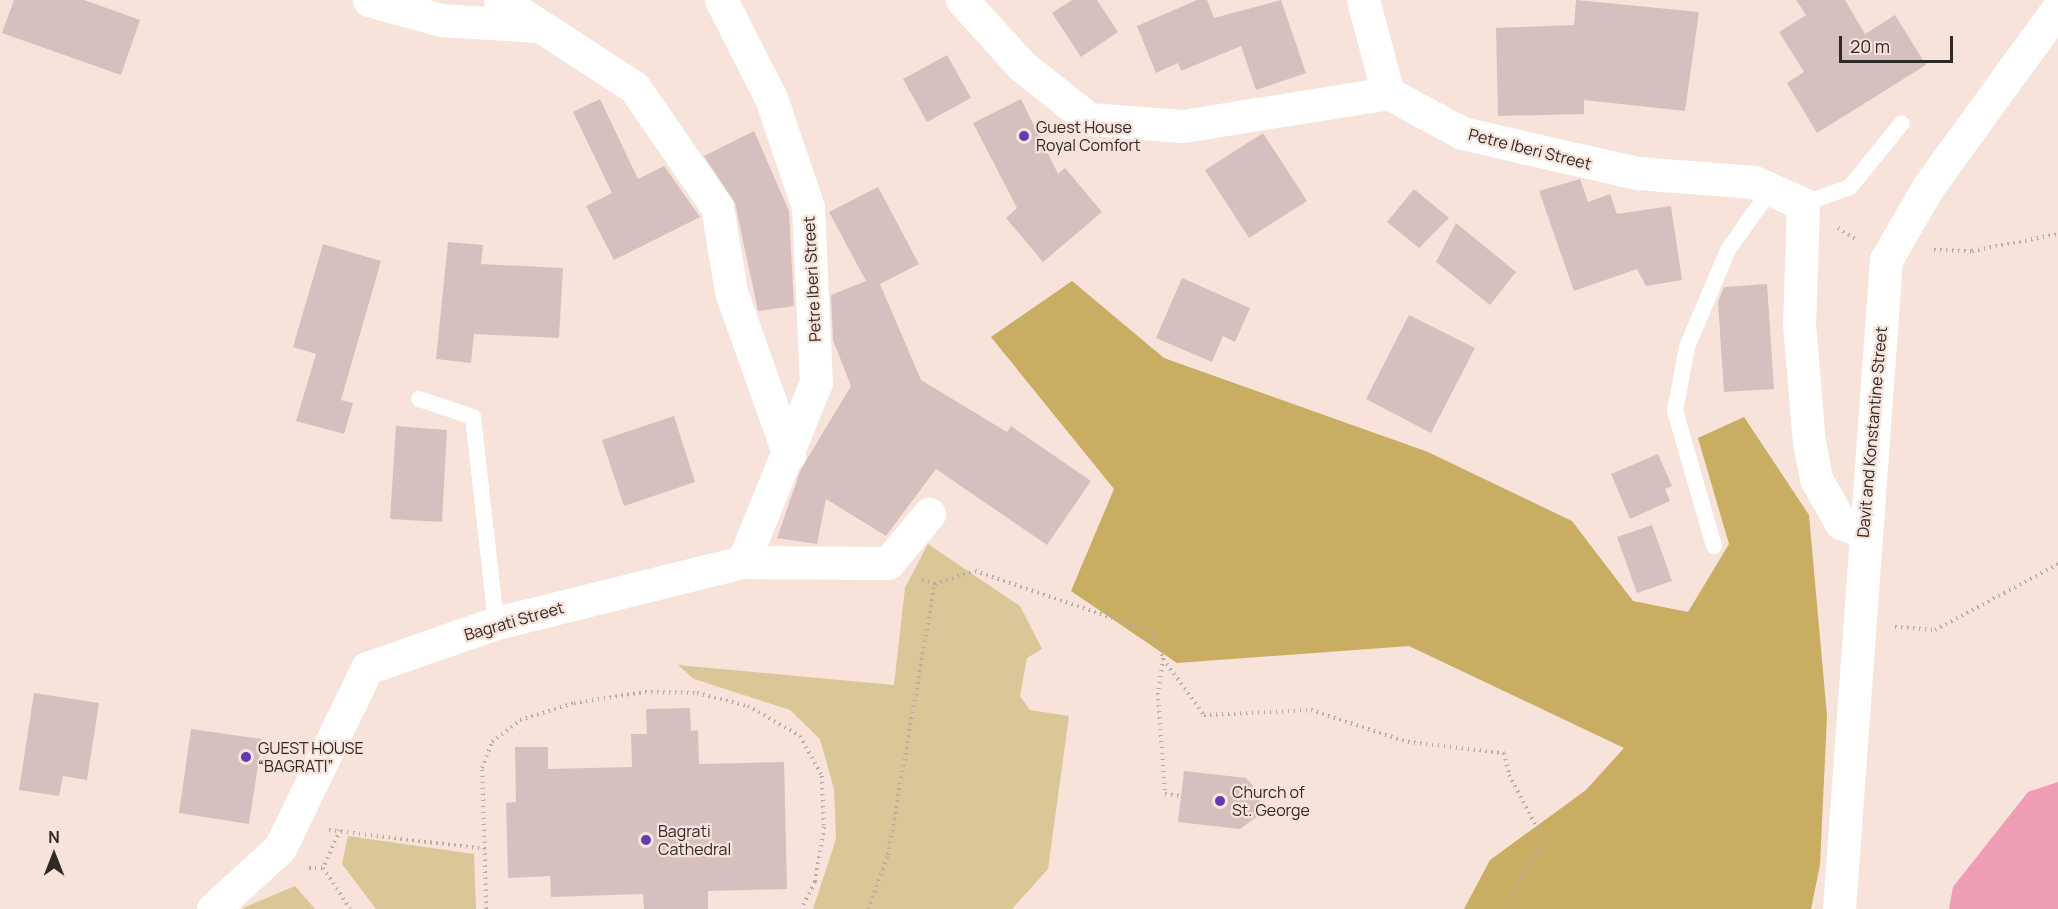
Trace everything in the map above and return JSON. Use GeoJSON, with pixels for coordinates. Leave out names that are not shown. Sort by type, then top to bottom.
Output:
{"type":"FeatureCollection","features":[{"type":"Feature","properties":{"kind":"street"},"geometry":{"type":"LineString","coordinates":[[369,0],[441,20],[536,26]]}},
{"type":"Feature","properties":{"kind":"street"},"geometry":{"type":"LineString","coordinates":[[500,0],[536,26],[634,87],[717,207],[731,292],[789,455]]}},
{"type":"Feature","properties":{"kind":"street","name":"Petre Iberi Street"},"geometry":{"type":"LineString","coordinates":[[721,0],[771,98],[808,207],[816,382],[789,455],[743,562]]}},
{"type":"Feature","properties":{"kind":"street"},"geometry":{"type":"LineString","coordinates":[[962,0],[1022,66],[1089,119],[1183,126],[1388,93],[1363,0]]}},
{"type":"Feature","properties":{"kind":"street","name":"Davit and Konstantine Street"},"geometry":{"type":"LineString","coordinates":[[1839,909],[1861,625],[1863,532],[1886,260],[1928,187],[2058,8]]}},
{"type":"Feature","properties":{"kind":"street","name":"Petre Iberi Street"},"geometry":{"type":"LineString","coordinates":[[1388,93],[1462,133],[1560,159],[1637,173],[1754,182],[1803,204]]}},
{"type":"Feature","properties":{"kind":"street"},"geometry":{"type":"LineString","coordinates":[[1803,204],[1799,324],[1809,442],[1816,479],[1841,523],[1863,532]]}},
{"type":"Feature","properties":{"kind":"street","name":"Bagrati Street"},"geometry":{"type":"LineString","coordinates":[[213,909],[280,848],[366,668],[496,623],[743,562],[888,563],[929,514]]}},
{"type":"Feature","properties":{"kind":"lane"},"geometry":{"type":"LineString","coordinates":[[1803,204],[1850,187],[1902,123]]}},
{"type":"Feature","properties":{"kind":"lane"},"geometry":{"type":"LineString","coordinates":[[1714,546],[1675,411],[1688,347],[1728,250],[1771,189]]}},
{"type":"Feature","properties":{"kind":"lane"},"geometry":{"type":"LineString","coordinates":[[419,399],[473,417],[496,623]]}},
{"type":"Feature","properties":{"kind":"path"},"geometry":{"type":"LineString","coordinates":[[1803,204],[1886,260]]}},
{"type":"Feature","properties":{"kind":"path"},"geometry":{"type":"LineString","coordinates":[[1934,250],[1972,251],[2058,234]]}},
{"type":"Feature","properties":{"kind":"path"},"geometry":{"type":"LineString","coordinates":[[1861,625],[1935,630],[2058,564]]}},
{"type":"Feature","properties":{"kind":"path"},"geometry":{"type":"LineString","coordinates":[[868,909],[888,855],[935,584],[975,571],[1153,632],[1162,658],[1204,715],[1311,710],[1408,742],[1504,753],[1509,775],[1545,843],[1515,886],[1507,909]]}},
{"type":"Feature","properties":{"kind":"path"},"geometry":{"type":"LineString","coordinates":[[1162,658],[1158,693],[1165,794],[1180,796]]}},
{"type":"Feature","properties":{"kind":"path"},"geometry":{"type":"LineString","coordinates":[[486,909],[482,768],[492,742],[520,720],[574,703],[633,694],[698,693],[748,706],[800,735],[822,776],[820,849],[815,882],[801,909]]}},
{"type":"Feature","properties":{"kind":"path"},"geometry":{"type":"LineString","coordinates":[[289,829],[341,829],[485,849]]}},
{"type":"Feature","properties":{"kind":"path"},"geometry":{"type":"LineString","coordinates":[[341,829],[323,868],[350,909]]}},
{"type":"Feature","properties":{"kind":"shaded area"},"geometry":{"type":"Polygon","coordinates":[[[1072,281],[1164,358],[1428,452],[1572,521],[1633,601],[1688,612],[1729,544],[1698,438],[1744,417],[1809,515],[1827,716],[1820,865],[1811,909],[1464,909],[1490,860],[1586,790],[1624,748],[1409,646],[1177,663],[1071,591],[1114,489],[991,337],[1072,281]]]}},
{"type":"Feature","properties":{"kind":"shaded area"},"geometry":{"type":"Polygon","coordinates":[[[928,544],[1020,606],[1042,649],[1027,658],[1020,696],[1030,710],[1069,716],[1048,869],[1012,909],[813,909],[836,839],[834,789],[820,739],[790,710],[694,679],[678,665],[894,685],[905,588],[928,544]]]}},
{"type":"Feature","properties":{"kind":"shaded area"},"geometry":{"type":"Polygon","coordinates":[[[2058,782],[2058,909],[1949,909],[1953,887],[2028,792],[2058,782]]]}},
{"type":"Feature","properties":{"kind":"shaded area"},"geometry":{"type":"Polygon","coordinates":[[[348,836],[474,854],[476,909],[376,909],[342,864],[348,836]]]}},
{"type":"Feature","properties":{"kind":"shaded area"},"geometry":{"type":"Polygon","coordinates":[[[295,886],[315,909],[243,909],[245,907],[295,886]]]}},
{"type":"Feature","properties":{"kind":"building"},"geometry":{"type":"Polygon","coordinates":[[[14,0],[84,0],[140,20],[121,75],[2,33],[14,0]]]}},
{"type":"Feature","properties":{"kind":"building"},"geometry":{"type":"Polygon","coordinates":[[[1072,0],[1097,0],[1118,32],[1081,57],[1052,13],[1072,0]]]}},
{"type":"Feature","properties":{"kind":"building"},"geometry":{"type":"Polygon","coordinates":[[[1197,0],[1207,0],[1214,18],[1281,0],[1306,73],[1256,90],[1241,46],[1181,71],[1178,63],[1156,73],[1137,26],[1197,0]]]}},
{"type":"Feature","properties":{"kind":"building"},"geometry":{"type":"Polygon","coordinates":[[[1576,0],[1699,12],[1685,111],[1584,100],[1584,114],[1498,116],[1496,28],[1574,25],[1576,0]]]}},
{"type":"Feature","properties":{"kind":"building"},"geometry":{"type":"Polygon","coordinates":[[[1796,0],[1845,0],[1865,34],[1895,15],[1926,65],[1817,133],[1787,83],[1804,72],[1779,32],[1806,15],[1796,0]]]}},
{"type":"Feature","properties":{"kind":"building"},"geometry":{"type":"Polygon","coordinates":[[[947,55],[971,98],[927,122],[903,79],[947,55]]]}},
{"type":"Feature","properties":{"kind":"building"},"geometry":{"type":"Polygon","coordinates":[[[600,99],[638,179],[664,166],[700,217],[614,260],[586,206],[612,193],[573,112],[600,99]]]}},
{"type":"Feature","properties":{"kind":"building"},"geometry":{"type":"Polygon","coordinates":[[[1021,99],[1058,174],[1065,168],[1102,212],[1043,262],[1006,218],[1017,208],[973,123],[1021,99]]]}},
{"type":"Feature","properties":{"kind":"building"},"geometry":{"type":"Polygon","coordinates":[[[754,131],[789,211],[794,306],[758,311],[735,203],[704,156],[754,131]]]}},
{"type":"Feature","properties":{"kind":"building"},"geometry":{"type":"Polygon","coordinates":[[[1263,133],[1307,201],[1249,238],[1205,170],[1263,133]]]}},
{"type":"Feature","properties":{"kind":"building"},"geometry":{"type":"Polygon","coordinates":[[[1580,179],[1588,202],[1610,194],[1617,214],[1671,206],[1682,280],[1646,286],[1637,269],[1574,291],[1539,191],[1580,179]]]}},
{"type":"Feature","properties":{"kind":"building"},"geometry":{"type":"Polygon","coordinates":[[[878,187],[919,264],[880,284],[921,380],[1007,432],[1011,426],[1091,481],[1047,545],[936,469],[886,536],[826,499],[817,544],[777,538],[801,469],[851,386],[833,340],[831,295],[866,281],[829,212],[878,187]]]}},
{"type":"Feature","properties":{"kind":"building"},"geometry":{"type":"Polygon","coordinates":[[[1414,189],[1449,218],[1419,248],[1387,222],[1414,189]]]}},
{"type":"Feature","properties":{"kind":"building"},"geometry":{"type":"Polygon","coordinates":[[[1456,223],[1516,272],[1490,305],[1436,262],[1456,223]]]}},
{"type":"Feature","properties":{"kind":"building"},"geometry":{"type":"Polygon","coordinates":[[[448,242],[483,245],[481,264],[563,268],[559,338],[474,334],[471,363],[436,359],[448,242]]]}},
{"type":"Feature","properties":{"kind":"building"},"geometry":{"type":"Polygon","coordinates":[[[323,244],[381,261],[341,400],[353,403],[344,434],[296,421],[316,354],[293,347],[323,244]]]}},
{"type":"Feature","properties":{"kind":"building"},"geometry":{"type":"Polygon","coordinates":[[[1182,278],[1250,308],[1235,342],[1223,336],[1212,362],[1156,338],[1182,278]]]}},
{"type":"Feature","properties":{"kind":"building"},"geometry":{"type":"Polygon","coordinates":[[[1767,284],[1774,389],[1724,392],[1718,302],[1724,287],[1767,284]]]}},
{"type":"Feature","properties":{"kind":"building"},"geometry":{"type":"Polygon","coordinates":[[[1409,315],[1475,348],[1431,433],[1366,399],[1409,315]]]}},
{"type":"Feature","properties":{"kind":"building"},"geometry":{"type":"Polygon","coordinates":[[[674,416],[695,482],[624,506],[602,440],[674,416]]]}},
{"type":"Feature","properties":{"kind":"building"},"geometry":{"type":"Polygon","coordinates":[[[396,426],[447,430],[442,522],[390,519],[396,426]]]}},
{"type":"Feature","properties":{"kind":"building"},"geometry":{"type":"Polygon","coordinates":[[[1658,454],[1672,486],[1665,489],[1670,501],[1630,519],[1611,474],[1658,454]]]}},
{"type":"Feature","properties":{"kind":"building"},"geometry":{"type":"Polygon","coordinates":[[[1652,525],[1672,581],[1637,593],[1617,537],[1652,525]]]}},
{"type":"Feature","properties":{"kind":"building"},"geometry":{"type":"Polygon","coordinates":[[[34,693],[99,703],[87,780],[63,776],[59,796],[19,790],[34,693]]]}},
{"type":"Feature","properties":{"kind":"building","name":"Bagrati Cathedral"},"geometry":{"type":"Polygon","coordinates":[[[690,708],[691,731],[698,730],[699,764],[784,762],[787,889],[708,891],[708,909],[644,909],[643,894],[551,897],[550,876],[508,878],[506,803],[516,802],[515,747],[548,747],[548,769],[632,767],[631,734],[647,734],[646,709],[690,708]]]}},
{"type":"Feature","properties":{"kind":"building"},"geometry":{"type":"Polygon","coordinates":[[[191,729],[262,739],[249,824],[179,813],[191,729]]]}},
{"type":"Feature","properties":{"kind":"building","name":"Church of St. George"},"geometry":{"type":"Polygon","coordinates":[[[1184,771],[1246,778],[1261,795],[1257,817],[1240,829],[1178,822],[1184,771]]]}},
{"type":"Feature","properties":{"kind":"place","name":"Guest House Royal Comfort"},"geometry":{"type":"Point","coordinates":[1024,136]}},
{"type":"Feature","properties":{"kind":"place","name":"GUEST HOUSE “BAGRATI”"},"geometry":{"type":"Point","coordinates":[246,757]}},
{"type":"Feature","properties":{"kind":"place","name":"Church of St. George"},"geometry":{"type":"Point","coordinates":[1220,801]}},
{"type":"Feature","properties":{"kind":"place","name":"Bagrati Cathedral"},"geometry":{"type":"Point","coordinates":[646,840]}}]}
